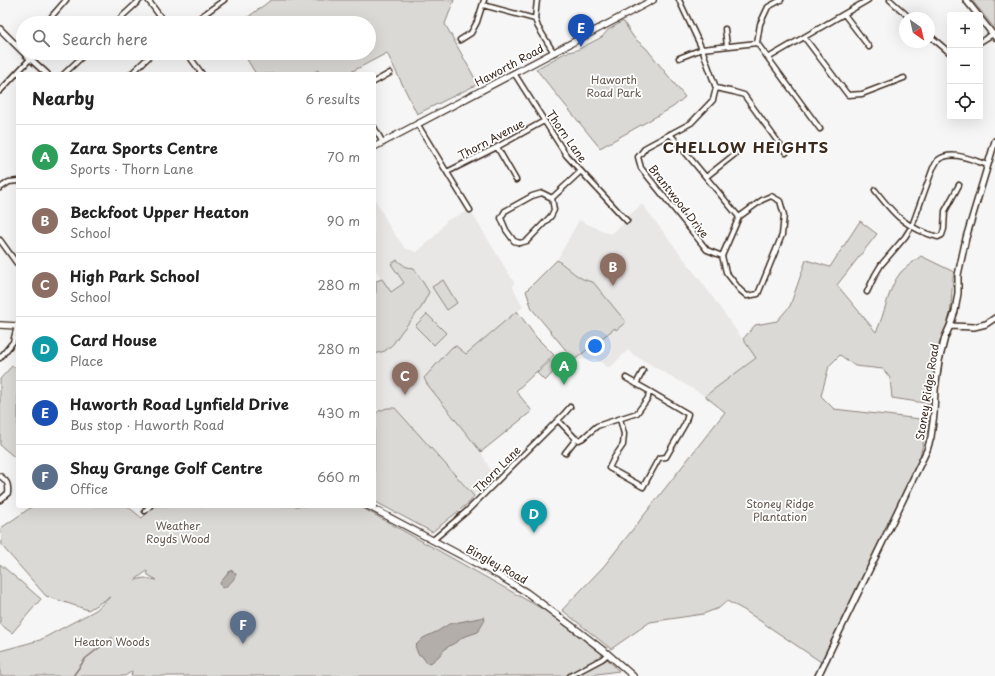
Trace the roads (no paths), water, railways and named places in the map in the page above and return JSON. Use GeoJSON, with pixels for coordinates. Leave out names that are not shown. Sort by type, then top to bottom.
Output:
{"type":"FeatureCollection","features":[{"type":"Feature","properties":{"kind":"main road","name":"Haworth Road"},"geometry":{"type":"LineString","coordinates":[[376,146],[653,0]]}},
{"type":"Feature","properties":{"kind":"main road"},"geometry":{"type":"LineString","coordinates":[[0,325],[16,326]]}},
{"type":"Feature","properties":{"kind":"main road","name":"Bingley Road"},"geometry":{"type":"LineString","coordinates":[[372,508],[498,575],[526,592],[608,654],[633,676]]}},
{"type":"Feature","properties":{"kind":"street"},"geometry":{"type":"LineString","coordinates":[[52,16],[66,0]]}},
{"type":"Feature","properties":{"kind":"street"},"geometry":{"type":"LineString","coordinates":[[123,16],[140,0]]}},
{"type":"Feature","properties":{"kind":"street"},"geometry":{"type":"LineString","coordinates":[[148,0],[160,16]]}},
{"type":"Feature","properties":{"kind":"street"},"geometry":{"type":"LineString","coordinates":[[202,16],[224,0]]}},
{"type":"Feature","properties":{"kind":"street"},"geometry":{"type":"LineString","coordinates":[[460,40],[470,33],[477,22],[484,0]]}},
{"type":"Feature","properties":{"kind":"street"},"geometry":{"type":"LineString","coordinates":[[537,0],[535,18],[538,27],[554,53]]}},
{"type":"Feature","properties":{"kind":"street"},"geometry":{"type":"LineString","coordinates":[[679,0],[702,49],[716,88],[744,95],[786,153]]}},
{"type":"Feature","properties":{"kind":"street"},"geometry":{"type":"LineString","coordinates":[[781,0],[768,7],[760,24],[757,43],[820,129]]}},
{"type":"Feature","properties":{"kind":"street"},"geometry":{"type":"LineString","coordinates":[[768,58],[868,0]]}},
{"type":"Feature","properties":{"kind":"street"},"geometry":{"type":"LineString","coordinates":[[890,0],[903,12]]}},
{"type":"Feature","properties":{"kind":"street"},"geometry":{"type":"LineString","coordinates":[[966,0],[976,12]]}},
{"type":"Feature","properties":{"kind":"street"},"geometry":{"type":"LineString","coordinates":[[483,5],[535,18]]}},
{"type":"Feature","properties":{"kind":"street"},"geometry":{"type":"LineString","coordinates":[[844,14],[869,47]]}},
{"type":"Feature","properties":{"kind":"street"},"geometry":{"type":"LineString","coordinates":[[983,22],[994,35],[983,40]]}},
{"type":"Feature","properties":{"kind":"street"},"geometry":{"type":"LineString","coordinates":[[0,29],[16,44]]}},
{"type":"Feature","properties":{"kind":"street"},"geometry":{"type":"LineString","coordinates":[[725,29],[727,46]]}},
{"type":"Feature","properties":{"kind":"street"},"geometry":{"type":"LineString","coordinates":[[804,37],[848,94],[862,94],[904,78]]}},
{"type":"Feature","properties":{"kind":"street"},"geometry":{"type":"LineString","coordinates":[[935,40],[947,51]]}},
{"type":"Feature","properties":{"kind":"street"},"geometry":{"type":"LineString","coordinates":[[679,58],[702,49],[757,43]]}},
{"type":"Feature","properties":{"kind":"street"},"geometry":{"type":"LineString","coordinates":[[17,72],[28,60]]}},
{"type":"Feature","properties":{"kind":"street"},"geometry":{"type":"LineString","coordinates":[[32,60],[44,72]]}},
{"type":"Feature","properties":{"kind":"street"},"geometry":{"type":"LineString","coordinates":[[66,72],[79,60]]}},
{"type":"Feature","properties":{"kind":"street"},"geometry":{"type":"LineString","coordinates":[[132,72],[145,60]]}},
{"type":"Feature","properties":{"kind":"street"},"geometry":{"type":"LineString","coordinates":[[192,60],[201,72]]}},
{"type":"Feature","properties":{"kind":"street"},"geometry":{"type":"LineString","coordinates":[[0,91],[16,73]]}},
{"type":"Feature","properties":{"kind":"street"},"geometry":{"type":"LineString","coordinates":[[376,81],[390,73]]}},
{"type":"Feature","properties":{"kind":"street","name":"Thorn Lane"},"geometry":{"type":"LineString","coordinates":[[514,74],[566,155],[627,221]]}},
{"type":"Feature","properties":{"kind":"street","name":"Brantwood Drive"},"geometry":{"type":"LineString","coordinates":[[716,88],[713,100],[691,122],[646,147],[638,157],[641,168],[707,250],[722,256]]}},
{"type":"Feature","properties":{"kind":"street","name":"Thorn Avenue"},"geometry":{"type":"LineString","coordinates":[[447,172],[544,121]]}},
{"type":"Feature","properties":{"kind":"street"},"geometry":{"type":"LineString","coordinates":[[418,125],[470,210]]}},
{"type":"Feature","properties":{"kind":"street"},"geometry":{"type":"LineString","coordinates":[[376,131],[383,143]]}},
{"type":"Feature","properties":{"kind":"street"},"geometry":{"type":"LineString","coordinates":[[670,134],[739,217]]}},
{"type":"Feature","properties":{"kind":"street","name":"Stoney Ridge Road"},"geometry":{"type":"LineString","coordinates":[[818,676],[927,450],[931,437],[939,360],[945,337],[955,311],[958,293],[958,275],[966,238],[995,141]]}},
{"type":"Feature","properties":{"kind":"street"},"geometry":{"type":"LineString","coordinates":[[497,146],[516,180]]}},
{"type":"Feature","properties":{"kind":"street"},"geometry":{"type":"LineString","coordinates":[[706,177],[735,154]]}},
{"type":"Feature","properties":{"kind":"street"},"geometry":{"type":"LineString","coordinates":[[867,292],[881,265],[905,237],[912,226],[933,168],[937,161],[946,156],[956,155],[988,165]]}},
{"type":"Feature","properties":{"kind":"street"},"geometry":{"type":"LineString","coordinates":[[552,198],[582,171]]}},
{"type":"Feature","properties":{"kind":"street"},"geometry":{"type":"LineString","coordinates":[[0,188],[9,182],[16,181]]}},
{"type":"Feature","properties":{"kind":"street"},"geometry":{"type":"LineString","coordinates":[[875,190],[900,218],[931,236],[938,237],[942,236],[946,211],[959,184]]}},
{"type":"Feature","properties":{"kind":"street"},"geometry":{"type":"LineString","coordinates":[[542,194],[552,198],[554,210],[551,216],[527,241],[520,243],[514,242],[506,230],[501,218],[505,211],[532,196],[542,194]]}},
{"type":"Feature","properties":{"kind":"street"},"geometry":{"type":"LineString","coordinates":[[771,196],[780,201],[784,215],[782,235],[758,294],[747,296],[740,290],[726,272],[722,256],[739,217],[762,200],[771,196]]}},
{"type":"Feature","properties":{"kind":"street"},"geometry":{"type":"LineString","coordinates":[[0,240],[16,262]]}},
{"type":"Feature","properties":{"kind":"street"},"geometry":{"type":"LineString","coordinates":[[950,326],[974,326],[986,324],[995,318]]}},
{"type":"Feature","properties":{"kind":"street"},"geometry":{"type":"LineString","coordinates":[[0,358],[13,342],[16,332]]}},
{"type":"Feature","properties":{"kind":"street"},"geometry":{"type":"LineString","coordinates":[[636,384],[643,371]]}},
{"type":"Feature","properties":{"kind":"street"},"geometry":{"type":"LineString","coordinates":[[620,419],[624,434],[623,445],[609,468],[643,487],[659,458],[666,456],[670,451],[685,424],[688,414],[626,378]]}},
{"type":"Feature","properties":{"kind":"street"},"geometry":{"type":"LineString","coordinates":[[558,420],[579,440],[597,426],[637,413],[648,398],[649,391]]}},
{"type":"Feature","properties":{"kind":"street","name":"Thorn Lane"},"geometry":{"type":"LineString","coordinates":[[433,540],[467,511],[570,407]]}},
{"type":"Feature","properties":{"kind":"street"},"geometry":{"type":"LineString","coordinates":[[565,453],[576,438]]}},
{"type":"Feature","properties":{"kind":"street"},"geometry":{"type":"LineString","coordinates":[[0,476],[6,480],[9,486],[8,492],[0,500]]}},
{"type":"Feature","properties":{"kind":"street"},"geometry":{"type":"LineString","coordinates":[[144,511],[148,508]]}},
{"type":"Feature","properties":{"kind":"street"},"geometry":{"type":"LineString","coordinates":[[570,676],[602,659],[608,654]]}},
{"type":"Feature","properties":{"kind":"waterway"},"geometry":{"type":"LineString","coordinates":[[73,676],[86,658],[112,638]]}},
{"type":"Feature","properties":{"kind":"place","name":"Haworth Road Lynfield Drive"},"geometry":{"type":"Point","coordinates":[581,47]}},
{"type":"Feature","properties":{"kind":"place","name":"Beckfoot Upper Heaton"},"geometry":{"type":"Point","coordinates":[613,286]}},
{"type":"Feature","properties":{"kind":"place","name":"Zara Sports Centre"},"geometry":{"type":"Point","coordinates":[564,385]}},
{"type":"Feature","properties":{"kind":"place","name":"High Park School"},"geometry":{"type":"Point","coordinates":[405,395]}},
{"type":"Feature","properties":{"kind":"place","name":"Card House"},"geometry":{"type":"Point","coordinates":[534,533]}},
{"type":"Feature","properties":{"kind":"place","name":"Shay Grange Golf Centre"},"geometry":{"type":"Point","coordinates":[243,644]}},
{"type":"Feature","properties":{"kind":"district","name":"CHELLOW HEIGHTS"},"geometry":{"type":"Point","coordinates":[746,146]}},
{"type":"Feature","properties":{"kind":"park label","name":"Haworth Road Park"},"geometry":{"type":"Point","coordinates":[614,85]}},
{"type":"Feature","properties":{"kind":"park label","name":"Stoney Ridge Plantation"},"geometry":{"type":"Point","coordinates":[780,509]}},
{"type":"Feature","properties":{"kind":"park label","name":"Weather Royds Wood"},"geometry":{"type":"Point","coordinates":[178,531]}},
{"type":"Feature","properties":{"kind":"park label","name":"Heaton Woods"},"geometry":{"type":"Point","coordinates":[112,641]}}]}
